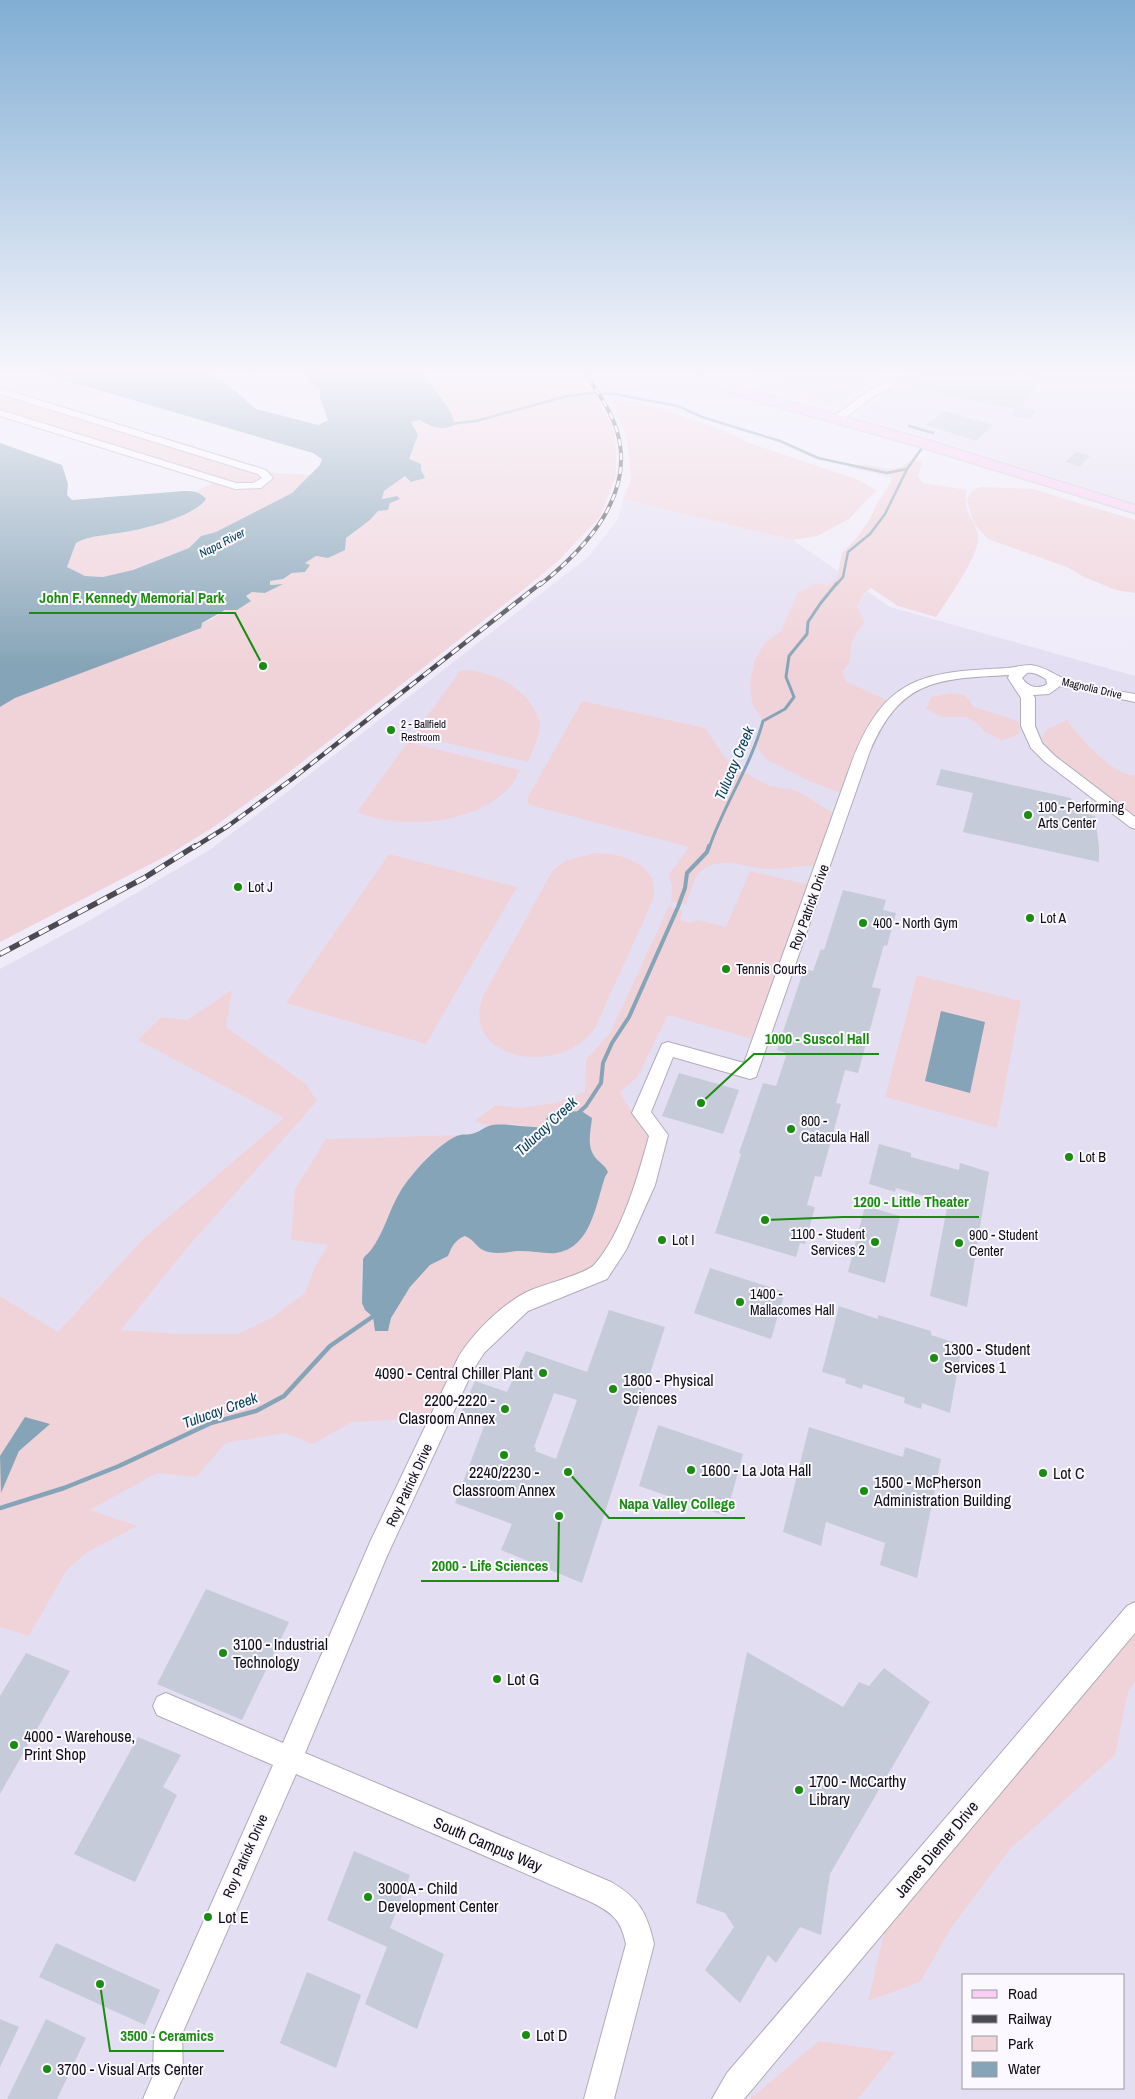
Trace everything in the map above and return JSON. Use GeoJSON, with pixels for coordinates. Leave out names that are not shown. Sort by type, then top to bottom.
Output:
{"type":"FeatureCollection","features":[{"type":"Feature","properties":{"kind":"main road"},"geometry":{"type":"LineString","coordinates":[[1023,472],[1135,503]]}},
{"type":"Feature","properties":{"kind":"main road"},"geometry":{"type":"LineString","coordinates":[[1027,473],[1135,509]]}},
{"type":"Feature","properties":{"kind":"street"},"geometry":{"type":"LineString","coordinates":[[190,472],[235,486],[249,487],[260,484],[268,478],[262,472]]}},
{"type":"Feature","properties":{"kind":"street","name":"Magnolia Drive"},"geometry":{"type":"LineString","coordinates":[[1135,698],[1067,684],[1049,685],[1034,691],[1019,680],[1036,670],[1049,685],[1135,704]]}},
{"type":"Feature","properties":{"kind":"street","name":"Roy Patrick Drive"},"geometry":{"type":"LineString","coordinates":[[158,2099],[168,2077],[168,2033],[289,1759],[379,1548],[466,1362],[477,1346],[521,1305],[600,1273],[619,1244],[645,1185],[659,1135],[641,1113],[668,1049],[750,1072],[846,804],[863,751],[876,723],[893,703],[918,685],[942,676],[969,672],[1019,680]]}},
{"type":"Feature","properties":{"kind":"street"},"geometry":{"type":"LineString","coordinates":[[1019,680],[1028,698],[1028,726],[1033,741],[1039,749],[1135,824]]}},
{"type":"Feature","properties":{"kind":"street"},"geometry":{"type":"LineString","coordinates":[[1028,709],[1034,698],[1049,685]]}},
{"type":"Feature","properties":{"kind":"street","name":"James Diemer Drive"},"geometry":{"type":"LineString","coordinates":[[712,2099],[732,2091],[1135,1614]]}},
{"type":"Feature","properties":{"kind":"street","name":"South Campus Way"},"geometry":{"type":"LineString","coordinates":[[166,1706],[615,1899],[628,1911],[636,1923],[640,1944],[599,2099]]}},
{"type":"Feature","properties":{"kind":"shaded area"},"geometry":{"type":"Polygon","coordinates":[[[1037,472],[1135,472],[1135,503],[1037,472]]]}},
{"type":"Feature","properties":{"kind":"shaded area"},"geometry":{"type":"Polygon","coordinates":[[[623,499],[793,540],[890,607],[1135,676],[1135,2099],[0,2099],[0,969],[85,923],[208,851],[287,792],[589,556],[618,519],[623,499]]]}},
{"type":"Feature","properties":{"kind":"green space"},"geometry":{"type":"Polygon","coordinates":[[[189,472],[262,472],[311,475],[292,493],[216,532],[201,536],[189,548],[133,570],[103,577],[85,576],[67,567],[76,543],[81,540],[145,528],[181,516],[192,511],[206,499],[203,494],[196,491],[218,481],[189,472]]]}},
{"type":"Feature","properties":{"kind":"green space"},"geometry":{"type":"Polygon","coordinates":[[[399,472],[616,472],[600,517],[557,562],[274,784],[215,826],[170,854],[0,942],[0,707],[15,698],[212,619],[225,610],[237,610],[251,601],[246,595],[252,592],[265,593],[281,584],[270,585],[270,581],[283,579],[292,573],[305,572],[304,563],[316,556],[328,558],[345,538],[370,520],[397,496],[382,499],[384,491],[399,472]]]}},
{"type":"Feature","properties":{"kind":"green space"},"geometry":{"type":"Polygon","coordinates":[[[630,472],[835,472],[856,479],[876,490],[849,519],[817,536],[793,540],[623,499],[631,480],[630,472]]]}},
{"type":"Feature","properties":{"kind":"green space"},"geometry":{"type":"Polygon","coordinates":[[[869,472],[919,472],[918,476],[923,483],[967,490],[967,509],[978,534],[978,542],[963,576],[936,617],[898,606],[871,588],[864,593],[857,607],[865,622],[853,639],[850,660],[842,672],[847,682],[893,703],[887,710],[849,796],[811,782],[767,760],[756,746],[763,721],[752,704],[750,684],[754,662],[764,644],[781,631],[798,592],[807,589],[815,583],[828,585],[837,578],[842,553],[855,540],[868,522],[891,482],[891,477],[869,472]]]}},
{"type":"Feature","properties":{"kind":"green space"},"geometry":{"type":"Polygon","coordinates":[[[980,487],[1033,489],[1135,520],[1135,593],[1116,590],[1084,577],[1067,567],[988,539],[976,526],[967,500],[971,492],[980,487]]]}},
{"type":"Feature","properties":{"kind":"green space"},"geometry":{"type":"Polygon","coordinates":[[[461,670],[494,676],[514,687],[529,702],[540,722],[540,727],[528,762],[413,735],[461,670]]]}},
{"type":"Feature","properties":{"kind":"green space"},"geometry":{"type":"Polygon","coordinates":[[[952,693],[965,695],[974,707],[1018,721],[1020,732],[1014,737],[1001,740],[985,732],[978,724],[966,717],[942,717],[926,709],[931,697],[952,693]]]}},
{"type":"Feature","properties":{"kind":"green space"},"geometry":{"type":"Polygon","coordinates":[[[582,701],[705,728],[730,764],[769,786],[796,790],[841,818],[824,866],[766,869],[729,863],[711,865],[703,869],[697,876],[686,905],[671,902],[672,886],[669,874],[689,847],[529,805],[527,799],[582,701]]]}},
{"type":"Feature","properties":{"kind":"green space"},"geometry":{"type":"Polygon","coordinates":[[[1067,720],[1088,746],[1107,763],[1126,774],[1135,775],[1135,824],[1044,754],[1047,747],[1042,739],[1046,730],[1067,720]]]}},
{"type":"Feature","properties":{"kind":"green space"},"geometry":{"type":"Polygon","coordinates":[[[408,742],[520,770],[514,782],[507,790],[490,803],[454,818],[434,821],[393,821],[374,818],[357,812],[408,742]]]}},
{"type":"Feature","properties":{"kind":"green space"},"geometry":{"type":"Polygon","coordinates":[[[596,853],[617,855],[638,863],[646,870],[654,888],[653,900],[595,1028],[579,1044],[559,1054],[537,1057],[516,1055],[498,1047],[485,1034],[479,1017],[483,996],[553,870],[567,860],[596,853]]]}},
{"type":"Feature","properties":{"kind":"green space"},"geometry":{"type":"Polygon","coordinates":[[[389,854],[517,887],[426,1044],[286,1003],[389,854]]]}},
{"type":"Feature","properties":{"kind":"green space"},"geometry":{"type":"Polygon","coordinates":[[[750,871],[809,885],[756,1040],[668,1015],[638,1076],[620,1093],[638,1121],[648,1129],[654,1153],[600,1273],[569,1286],[490,1331],[440,1418],[352,1422],[313,1444],[285,1433],[226,1443],[196,1477],[157,1473],[90,1510],[137,1526],[86,1553],[66,1571],[29,1636],[0,1627],[0,1296],[58,1332],[144,1238],[284,1118],[138,1040],[161,1017],[187,1020],[232,990],[226,1027],[306,1084],[317,1101],[186,1249],[121,1330],[181,1334],[238,1334],[273,1317],[305,1293],[315,1267],[328,1245],[291,1240],[295,1189],[326,1139],[459,1135],[436,1149],[421,1164],[402,1189],[383,1230],[363,1259],[361,1286],[364,1307],[371,1316],[390,1326],[395,1311],[412,1284],[431,1265],[448,1256],[459,1239],[465,1236],[474,1241],[483,1250],[494,1253],[506,1252],[537,1245],[591,1223],[608,1172],[591,1150],[592,1118],[576,1111],[558,1110],[542,1127],[514,1124],[488,1125],[475,1120],[496,1105],[520,1108],[555,1103],[585,1092],[586,1060],[610,1033],[669,906],[683,911],[680,920],[691,923],[698,920],[726,927],[750,871]]]}},
{"type":"Feature","properties":{"kind":"green space"},"geometry":{"type":"Polygon","coordinates":[[[917,975],[1021,1001],[997,1128],[885,1097],[917,975]]]}},
{"type":"Feature","properties":{"kind":"green space"},"geometry":{"type":"Polygon","coordinates":[[[1125,1627],[1135,1634],[1135,1682],[1128,1692],[1115,1755],[1010,1849],[951,1928],[920,1982],[868,2001],[892,1900],[1125,1627]]]}},
{"type":"Feature","properties":{"kind":"green space"},"geometry":{"type":"Polygon","coordinates":[[[819,2041],[895,2052],[858,2099],[750,2099],[819,2041]]]}},
{"type":"Feature","properties":{"kind":"water","name":"Napa River"},"geometry":{"type":"Polygon","coordinates":[[[0,472],[64,472],[68,484],[67,495],[72,500],[184,491],[199,493],[206,499],[192,511],[169,521],[94,537],[76,543],[67,567],[85,576],[103,577],[133,570],[189,548],[201,536],[216,532],[292,493],[313,472],[422,472],[425,478],[411,482],[405,476],[384,491],[382,499],[397,496],[400,499],[390,503],[388,510],[378,511],[370,520],[346,538],[345,550],[328,558],[316,556],[305,563],[310,565],[305,572],[292,573],[283,579],[270,581],[270,585],[283,584],[265,593],[252,592],[246,596],[251,601],[237,610],[225,610],[202,623],[201,628],[15,698],[0,707],[0,472]]]}},
{"type":"Feature","properties":{"kind":"water"},"geometry":{"type":"Polygon","coordinates":[[[941,1011],[985,1022],[970,1093],[925,1081],[941,1011]]]}},
{"type":"Feature","properties":{"kind":"water"},"geometry":{"type":"Polygon","coordinates":[[[558,1110],[583,1112],[592,1118],[591,1150],[608,1172],[595,1212],[585,1234],[568,1249],[556,1253],[521,1251],[492,1253],[481,1249],[465,1236],[454,1244],[448,1256],[430,1265],[410,1287],[391,1318],[388,1331],[375,1331],[373,1317],[365,1310],[362,1303],[363,1259],[376,1243],[396,1199],[411,1177],[435,1151],[452,1138],[474,1133],[492,1125],[542,1127],[549,1114],[558,1110]]]}},
{"type":"Feature","properties":{"kind":"water"},"geometry":{"type":"Polygon","coordinates":[[[25,1417],[50,1424],[19,1451],[1,1493],[0,1456],[25,1417]]]}},
{"type":"Feature","properties":{"kind":"building","name":"100 - Performing Arts Center"},"geometry":{"type":"Polygon","coordinates":[[[941,769],[1071,798],[1072,804],[1082,806],[1083,813],[1095,816],[1099,862],[963,832],[973,793],[936,785],[941,769]]]}},
{"type":"Feature","properties":{"kind":"building"},"geometry":{"type":"Polygon","coordinates":[[[843,890],[886,900],[883,910],[896,913],[887,946],[884,945],[872,987],[881,989],[858,1073],[845,1070],[836,1103],[841,1104],[821,1177],[815,1176],[807,1205],[815,1207],[805,1244],[800,1243],[796,1257],[715,1233],[741,1154],[739,1153],[763,1083],[776,1086],[787,1053],[777,1050],[804,969],[813,971],[821,949],[824,950],[843,890]]]}},
{"type":"Feature","properties":{"kind":"building"},"geometry":{"type":"Polygon","coordinates":[[[679,1073],[739,1090],[723,1134],[662,1116],[679,1073]]]}},
{"type":"Feature","properties":{"kind":"building","name":"900 - Student Center"},"geometry":{"type":"Polygon","coordinates":[[[879,1144],[911,1153],[911,1157],[959,1170],[960,1163],[989,1172],[967,1307],[930,1296],[948,1203],[896,1188],[895,1192],[869,1184],[879,1144]]]}},
{"type":"Feature","properties":{"kind":"building","name":"1100 - Student Services 2"},"geometry":{"type":"Polygon","coordinates":[[[865,1206],[900,1216],[885,1283],[848,1272],[865,1206]]]}},
{"type":"Feature","properties":{"kind":"building","name":"1400 - Mallacomes Hall"},"geometry":{"type":"Polygon","coordinates":[[[710,1268],[785,1292],[771,1339],[694,1313],[710,1268]]]}},
{"type":"Feature","properties":{"kind":"building","name":"1300 - Student Services 1"},"geometry":{"type":"Polygon","coordinates":[[[839,1306],[878,1319],[878,1315],[931,1331],[931,1335],[962,1345],[950,1413],[922,1403],[921,1409],[904,1403],[905,1398],[863,1384],[862,1389],[845,1383],[846,1379],[822,1372],[839,1306]]]}},
{"type":"Feature","properties":{"kind":"building"},"geometry":{"type":"Polygon","coordinates":[[[609,1310],[665,1327],[582,1583],[501,1550],[512,1524],[455,1503],[486,1421],[461,1413],[475,1381],[507,1392],[526,1351],[587,1372],[609,1310]],[[554,1393],[534,1447],[536,1448],[535,1451],[556,1459],[577,1400],[554,1393]]]}},
{"type":"Feature","properties":{"kind":"building","name":"1600 - La Jota Hall"},"geometry":{"type":"Polygon","coordinates":[[[658,1425],[743,1454],[726,1516],[639,1486],[658,1425]]]}},
{"type":"Feature","properties":{"kind":"building","name":"1500 - McPherson Administration Building"},"geometry":{"type":"Polygon","coordinates":[[[809,1427],[903,1457],[905,1447],[941,1459],[917,1578],[880,1565],[885,1543],[826,1522],[821,1546],[783,1532],[809,1427]]]}},
{"type":"Feature","properties":{"kind":"building","name":"3100 - Industrial Technology"},"geometry":{"type":"Polygon","coordinates":[[[206,1589],[289,1622],[242,1720],[157,1684],[206,1589]]]}},
{"type":"Feature","properties":{"kind":"building","name":"1700 - McCarthy Library"},"geometry":{"type":"Polygon","coordinates":[[[747,1652],[843,1707],[859,1682],[869,1686],[884,1668],[930,1702],[830,1874],[821,1935],[800,1927],[776,1963],[768,1955],[740,2003],[705,1970],[734,1927],[725,1913],[696,1903],[747,1652]]]}},
{"type":"Feature","properties":{"kind":"building","name":"4000 - Warehouse, Print Shop"},"geometry":{"type":"Polygon","coordinates":[[[26,1653],[70,1671],[0,1794],[0,1696],[26,1653]]]}},
{"type":"Feature","properties":{"kind":"building"},"geometry":{"type":"Polygon","coordinates":[[[138,1737],[181,1755],[163,1787],[177,1795],[135,1882],[74,1854],[138,1737]]]}},
{"type":"Feature","properties":{"kind":"building"},"geometry":{"type":"Polygon","coordinates":[[[354,1851],[410,1875],[390,1928],[444,1954],[417,2029],[365,2004],[387,1947],[327,1920],[354,1851]]]}},
{"type":"Feature","properties":{"kind":"building"},"geometry":{"type":"Polygon","coordinates":[[[56,1943],[160,1990],[145,2025],[39,1977],[56,1943]]]}},
{"type":"Feature","properties":{"kind":"building"},"geometry":{"type":"Polygon","coordinates":[[[307,1972],[361,1995],[336,2068],[280,2043],[307,1972]]]}},
{"type":"Feature","properties":{"kind":"building"},"geometry":{"type":"Polygon","coordinates":[[[0,2019],[19,2027],[0,2067],[0,2019]]]}},
{"type":"Feature","properties":{"kind":"building","name":"3700 - Visual Arts Center"},"geometry":{"type":"Polygon","coordinates":[[[46,2019],[86,2038],[57,2099],[7,2099],[46,2019]]]}},
{"type":"Feature","properties":{"kind":"waterway","name":"Tulucay Creek"},"geometry":{"type":"LineString","coordinates":[[882,472],[892,472]]}},
{"type":"Feature","properties":{"kind":"waterway","name":"Tulucay Creek"},"geometry":{"type":"LineString","coordinates":[[836,585],[843,577],[848,552],[870,534],[885,514],[906,472]]}},
{"type":"Feature","properties":{"kind":"waterway","name":"Tulucay Creek"},"geometry":{"type":"LineString","coordinates":[[709,848],[752,754],[763,721],[785,709],[794,697],[786,677],[789,656],[807,634],[808,622],[837,583]]}},
{"type":"Feature","properties":{"kind":"waterway","name":"Tulucay Creek"},"geometry":{"type":"LineString","coordinates":[[576,1115],[586,1106],[601,1083],[603,1063],[612,1043],[629,1017],[678,907],[685,888],[687,873],[707,852],[709,846]]}},
{"type":"Feature","properties":{"kind":"waterway","name":"Tulucay Creek"},"geometry":{"type":"LineString","coordinates":[[0,1508],[64,1488],[119,1466],[211,1423],[256,1411],[284,1396],[330,1346],[375,1315]]}},
{"type":"Feature","properties":{"kind":"railway"},"geometry":{"type":"LineString","coordinates":[[540,585],[590,537],[603,518],[613,498],[619,472]]}},
{"type":"Feature","properties":{"kind":"railway"},"geometry":{"type":"LineString","coordinates":[[193,848],[228,826],[292,779],[541,583]]}},
{"type":"Feature","properties":{"kind":"railway"},"geometry":{"type":"LineString","coordinates":[[0,954],[144,878],[195,846]]}},
{"type":"Feature","properties":{"kind":"place","name":"John F. Kennedy Memorial Park"},"geometry":{"type":"Point","coordinates":[263,666]}},
{"type":"Feature","properties":{"kind":"place","name":"2 - Ballfield Restroom"},"geometry":{"type":"Point","coordinates":[391,730]}},
{"type":"Feature","properties":{"kind":"place","name":"100 - Performing Arts Center"},"geometry":{"type":"Point","coordinates":[1028,815]}},
{"type":"Feature","properties":{"kind":"place","name":"Lot J"},"geometry":{"type":"Point","coordinates":[238,887]}},
{"type":"Feature","properties":{"kind":"place","name":"Lot A"},"geometry":{"type":"Point","coordinates":[1030,918]}},
{"type":"Feature","properties":{"kind":"place","name":"400 - North Gym"},"geometry":{"type":"Point","coordinates":[863,923]}},
{"type":"Feature","properties":{"kind":"place","name":"Tennis Courts"},"geometry":{"type":"Point","coordinates":[726,969]}},
{"type":"Feature","properties":{"kind":"place","name":"1000 - Suscol Hall"},"geometry":{"type":"Point","coordinates":[701,1103]}},
{"type":"Feature","properties":{"kind":"place","name":"800 - Catacula Hall"},"geometry":{"type":"Point","coordinates":[791,1129]}},
{"type":"Feature","properties":{"kind":"place","name":"Lot B"},"geometry":{"type":"Point","coordinates":[1069,1157]}},
{"type":"Feature","properties":{"kind":"place","name":"1200 - Little Theater"},"geometry":{"type":"Point","coordinates":[765,1220]}},
{"type":"Feature","properties":{"kind":"place","name":"Lot I"},"geometry":{"type":"Point","coordinates":[662,1240]}},
{"type":"Feature","properties":{"kind":"place","name":"1100 - Student Services 2"},"geometry":{"type":"Point","coordinates":[875,1242]}},
{"type":"Feature","properties":{"kind":"place","name":"900 - Student Center"},"geometry":{"type":"Point","coordinates":[959,1243]}},
{"type":"Feature","properties":{"kind":"place","name":"1400 - Mallacomes Hall"},"geometry":{"type":"Point","coordinates":[740,1302]}},
{"type":"Feature","properties":{"kind":"place","name":"1300 - Student Services 1"},"geometry":{"type":"Point","coordinates":[934,1358]}},
{"type":"Feature","properties":{"kind":"place","name":"4090 - Central Chiller Plant"},"geometry":{"type":"Point","coordinates":[543,1373]}},
{"type":"Feature","properties":{"kind":"place","name":"1800 - Physical Sciences"},"geometry":{"type":"Point","coordinates":[613,1389]}},
{"type":"Feature","properties":{"kind":"place","name":"2200-2220 - Clasroom Annex"},"geometry":{"type":"Point","coordinates":[505,1409]}},
{"type":"Feature","properties":{"kind":"place","name":"2240/2230 - Classroom Annex"},"geometry":{"type":"Point","coordinates":[504,1455]}},
{"type":"Feature","properties":{"kind":"place","name":"1600 - La Jota Hall"},"geometry":{"type":"Point","coordinates":[691,1470]}},
{"type":"Feature","properties":{"kind":"place","name":"Napa Valley College"},"geometry":{"type":"Point","coordinates":[568,1472]}},
{"type":"Feature","properties":{"kind":"place","name":"Lot C"},"geometry":{"type":"Point","coordinates":[1043,1473]}},
{"type":"Feature","properties":{"kind":"place","name":"1500 - McPherson Administration Building"},"geometry":{"type":"Point","coordinates":[864,1491]}},
{"type":"Feature","properties":{"kind":"place","name":"2000 - Life Sciences"},"geometry":{"type":"Point","coordinates":[559,1516]}},
{"type":"Feature","properties":{"kind":"place","name":"3100 - Industrial Technology"},"geometry":{"type":"Point","coordinates":[223,1653]}},
{"type":"Feature","properties":{"kind":"place","name":"Lot G"},"geometry":{"type":"Point","coordinates":[497,1679]}},
{"type":"Feature","properties":{"kind":"place","name":"4000 - Warehouse, Print Shop"},"geometry":{"type":"Point","coordinates":[14,1745]}},
{"type":"Feature","properties":{"kind":"place","name":"1700 - McCarthy Library"},"geometry":{"type":"Point","coordinates":[799,1790]}},
{"type":"Feature","properties":{"kind":"place","name":"3000A - Child Development Center"},"geometry":{"type":"Point","coordinates":[368,1897]}},
{"type":"Feature","properties":{"kind":"place","name":"Lot E"},"geometry":{"type":"Point","coordinates":[208,1917]}},
{"type":"Feature","properties":{"kind":"place","name":"3500 - Ceramics"},"geometry":{"type":"Point","coordinates":[100,1984]}},
{"type":"Feature","properties":{"kind":"place","name":"Lot D"},"geometry":{"type":"Point","coordinates":[526,2035]}},
{"type":"Feature","properties":{"kind":"place","name":"3700 - Visual Arts Center"},"geometry":{"type":"Point","coordinates":[47,2069]}}]}
